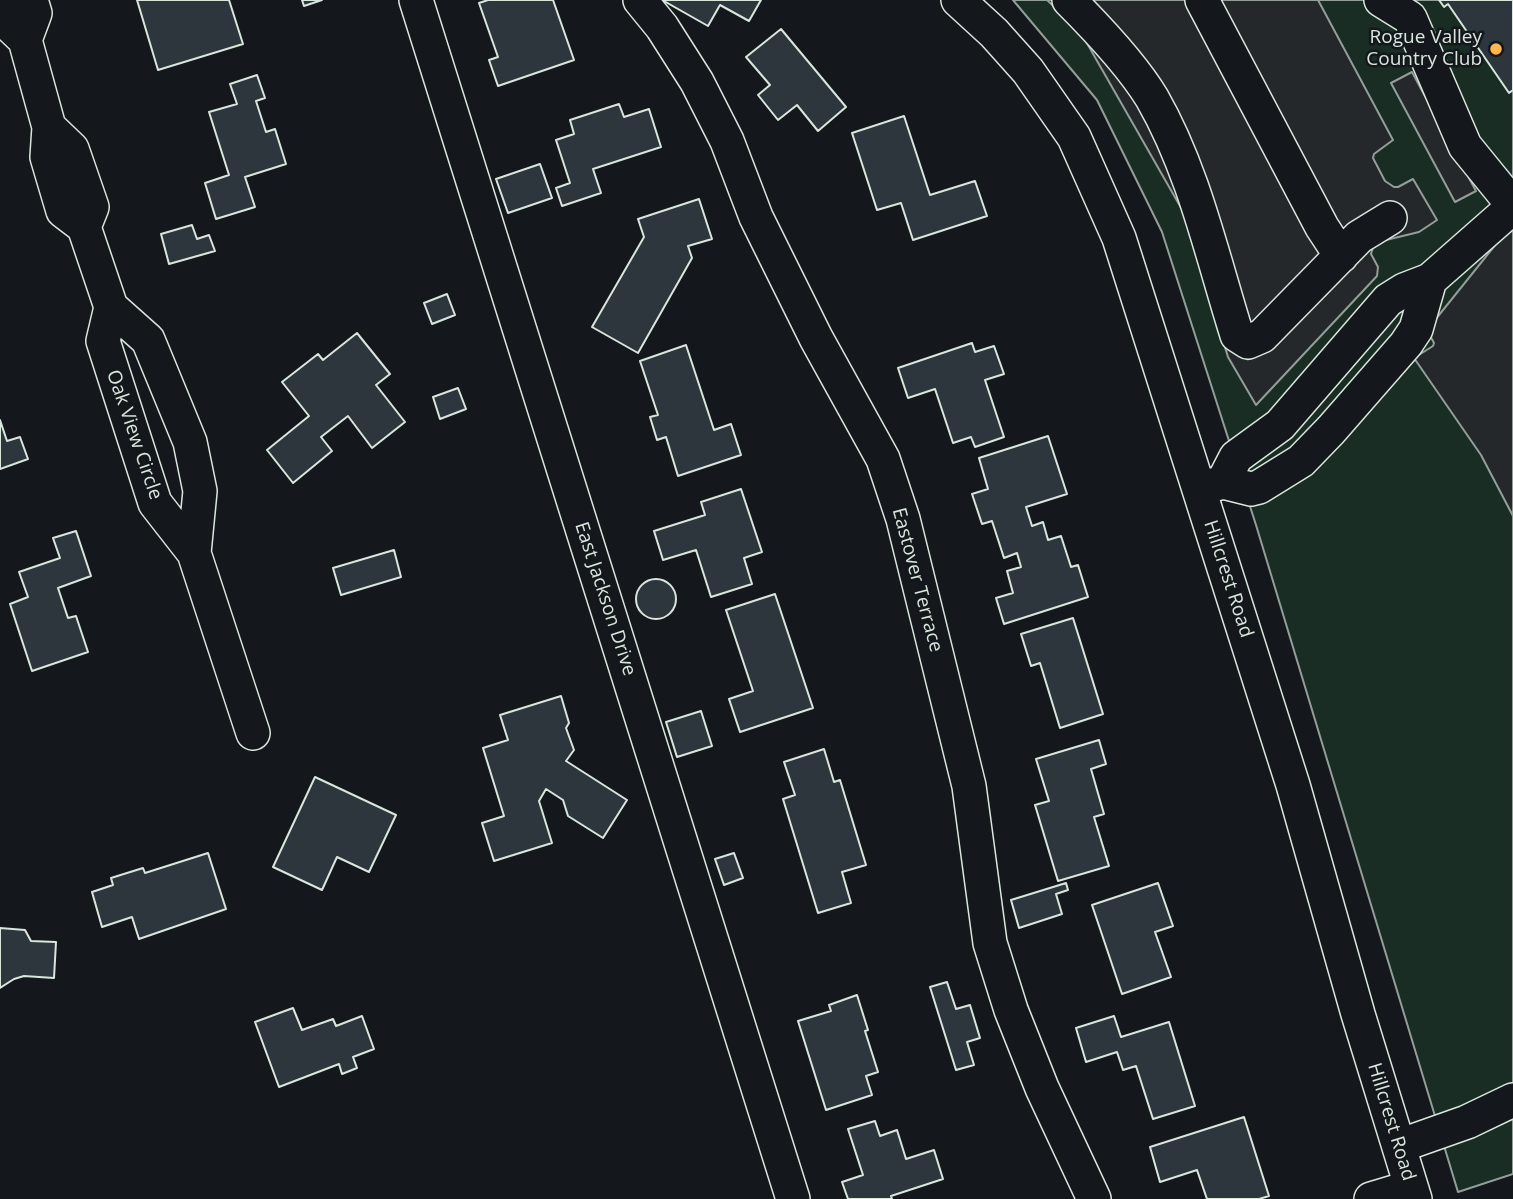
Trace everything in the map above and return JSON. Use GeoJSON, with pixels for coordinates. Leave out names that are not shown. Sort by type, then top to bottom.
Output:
{"type":"FeatureCollection","features":[{"type":"Feature","properties":{"kind":"street","name":"Oak View Circle"},"geometry":{"type":"LineString","coordinates":[[25,40],[35,13],[31,0]]}},
{"type":"Feature","properties":{"kind":"street","name":"East Jackson Drive"},"geometry":{"type":"LineString","coordinates":[[416,0],[793,1199]]}},
{"type":"Feature","properties":{"kind":"street","name":"Eastover Terrace"},"geometry":{"type":"LineString","coordinates":[[640,0],[662,27],[697,82],[727,141],[756,217],[816,338],[883,459],[902,519],[969,786],[990,943],[1011,1010],[1042,1088],[1094,1199]]}},
{"type":"Feature","properties":{"kind":"street","name":"Hillcrest Road"},"geometry":{"type":"LineString","coordinates":[[958,0],[994,33],[1028,71],[1074,137],[1119,238],[1211,486],[1293,785],[1413,1193]]}},
{"type":"Feature","properties":{"kind":"street"},"geometry":{"type":"LineString","coordinates":[[1069,0],[1102,33],[1152,97],[1188,174],[1237,335],[1248,342],[1262,336],[1360,237],[1390,218]]}},
{"type":"Feature","properties":{"kind":"street"},"geometry":{"type":"LineString","coordinates":[[1202,0],[1322,227],[1341,256]]}},
{"type":"Feature","properties":{"kind":"street"},"geometry":{"type":"LineString","coordinates":[[1211,486],[1251,489],[1259,487],[1301,461],[1406,344],[1416,329],[1430,280],[1513,206],[1465,146],[1407,9],[1381,0]]}},
{"type":"Feature","properties":{"kind":"street","name":"Oak View Circle"},"geometry":{"type":"LineString","coordinates":[[0,4],[5,21],[25,40],[49,127],[72,149],[92,206],[84,227],[111,307],[148,340],[190,442],[200,491],[194,553]]}},
{"type":"Feature","properties":{"kind":"street","name":"Oak View Circle"},"geometry":{"type":"LineString","coordinates":[[111,307],[103,341],[155,503],[194,553],[253,733]]}},
{"type":"Feature","properties":{"kind":"street"},"geometry":{"type":"LineString","coordinates":[[1399,1146],[1467,1122],[1513,1100]]}},
{"type":"Feature","properties":{"kind":"street"},"geometry":{"type":"LineString","coordinates":[[1371,1199],[1413,1193]]}},
{"type":"Feature","properties":{"kind":"green space","name":"Rogue Valley Country Club"},"geometry":{"type":"Polygon","coordinates":[[[1013,0],[1513,0],[1513,1174],[1458,1192],[1256,525],[1162,232],[1097,100],[1013,0]]]}},
{"type":"Feature","properties":{"kind":"shaded area"},"geometry":{"type":"Polygon","coordinates":[[[1047,0],[1318,0],[1393,140],[1374,154],[1373,158],[1385,181],[1398,187],[1413,179],[1437,220],[1419,232],[1382,241],[1373,247],[1371,254],[1378,267],[1377,276],[1256,405],[1228,357],[1184,213],[1080,31],[1047,0]]]}},
{"type":"Feature","properties":{"kind":"shaded area"},"geometry":{"type":"Polygon","coordinates":[[[1412,72],[1476,191],[1455,202],[1391,83],[1412,72]]]}},
{"type":"Feature","properties":{"kind":"shaded area"},"geometry":{"type":"Polygon","coordinates":[[[1513,223],[1513,516],[1481,455],[1414,358],[1433,346],[1427,330],[1513,223]]]}},
{"type":"Feature","properties":{"kind":"building"},"geometry":{"type":"Polygon","coordinates":[[[137,0],[229,0],[243,44],[158,70],[137,0]]]}},
{"type":"Feature","properties":{"kind":"building"},"geometry":{"type":"Polygon","coordinates":[[[302,0],[322,0],[304,6],[302,0]]]}},
{"type":"Feature","properties":{"kind":"building"},"geometry":{"type":"Polygon","coordinates":[[[488,0],[553,0],[574,60],[498,86],[489,60],[498,57],[479,3],[488,0]]]}},
{"type":"Feature","properties":{"kind":"building"},"geometry":{"type":"Polygon","coordinates":[[[662,0],[761,0],[749,21],[720,5],[708,26],[662,0]]]}},
{"type":"Feature","properties":{"kind":"building","name":"Rogue Valley Country Club"},"geometry":{"type":"Polygon","coordinates":[[[1439,0],[1513,0],[1513,90],[1509,93],[1448,4],[1444,7],[1439,0]]]}},
{"type":"Feature","properties":{"kind":"building"},"geometry":{"type":"Polygon","coordinates":[[[781,29],[846,107],[818,131],[797,105],[778,120],[758,95],[770,85],[746,57],[781,29]]]}},
{"type":"Feature","properties":{"kind":"building"},"geometry":{"type":"Polygon","coordinates":[[[257,75],[265,98],[256,101],[266,132],[275,129],[286,164],[245,177],[255,207],[216,219],[205,183],[229,175],[209,112],[237,104],[230,84],[257,75]]]}},
{"type":"Feature","properties":{"kind":"building"},"geometry":{"type":"Polygon","coordinates":[[[619,104],[624,117],[649,109],[661,147],[593,169],[601,193],[562,206],[556,188],[570,183],[556,140],[574,134],[570,120],[619,104]]]}},
{"type":"Feature","properties":{"kind":"building"},"geometry":{"type":"Polygon","coordinates":[[[904,116],[930,195],[975,181],[987,216],[913,240],[901,203],[877,210],[852,133],[904,116]]]}},
{"type":"Feature","properties":{"kind":"building"},"geometry":{"type":"Polygon","coordinates":[[[540,164],[552,198],[508,213],[496,179],[540,164]]]}},
{"type":"Feature","properties":{"kind":"building"},"geometry":{"type":"Polygon","coordinates":[[[699,199],[712,239],[688,246],[692,258],[638,353],[592,327],[644,237],[638,219],[699,199]]]}},
{"type":"Feature","properties":{"kind":"building"},"geometry":{"type":"Polygon","coordinates":[[[192,225],[197,239],[209,235],[215,251],[169,264],[161,234],[192,225]]]}},
{"type":"Feature","properties":{"kind":"building"},"geometry":{"type":"Polygon","coordinates":[[[447,294],[455,315],[432,324],[424,303],[447,294]]]}},
{"type":"Feature","properties":{"kind":"building"},"geometry":{"type":"Polygon","coordinates":[[[357,333],[390,374],[376,385],[405,422],[372,448],[348,416],[321,437],[332,451],[293,483],[267,450],[309,416],[282,382],[318,354],[323,360],[357,333]]]}},
{"type":"Feature","properties":{"kind":"building"},"geometry":{"type":"Polygon","coordinates":[[[972,343],[975,352],[994,346],[1004,374],[985,380],[1004,437],[975,447],[971,437],[953,443],[935,389],[908,398],[898,368],[972,343]]]}},
{"type":"Feature","properties":{"kind":"building"},"geometry":{"type":"Polygon","coordinates":[[[686,345],[714,430],[731,424],[741,455],[678,476],[666,437],[657,440],[650,417],[658,415],[640,361],[686,345]]]}},
{"type":"Feature","properties":{"kind":"building"},"geometry":{"type":"Polygon","coordinates":[[[458,388],[466,409],[440,419],[433,397],[458,388]]]}},
{"type":"Feature","properties":{"kind":"building"},"geometry":{"type":"Polygon","coordinates":[[[0,420],[7,441],[20,437],[28,459],[0,469],[0,420]]]}},
{"type":"Feature","properties":{"kind":"building"},"geometry":{"type":"Polygon","coordinates":[[[1048,436],[1067,494],[1026,507],[1032,526],[1043,522],[1048,540],[1061,536],[1071,567],[1078,565],[1088,597],[1004,624],[996,598],[1013,593],[1007,571],[1021,567],[1017,553],[1004,558],[992,521],[982,524],[972,494],[988,489],[979,458],[1048,436]]]}},
{"type":"Feature","properties":{"kind":"building"},"geometry":{"type":"Polygon","coordinates":[[[741,489],[762,552],[744,558],[752,584],[711,597],[696,550],[663,560],[654,531],[705,515],[701,502],[741,489]]]}},
{"type":"Feature","properties":{"kind":"building"},"geometry":{"type":"Polygon","coordinates":[[[76,531],[91,576],[58,588],[68,618],[76,616],[88,652],[32,671],[10,604],[28,597],[19,572],[60,558],[53,538],[76,531]]]}},
{"type":"Feature","properties":{"kind":"building"},"geometry":{"type":"Polygon","coordinates":[[[394,550],[401,577],[341,595],[333,568],[394,550]]]}},
{"type":"Feature","properties":{"kind":"building"},"geometry":{"type":"Polygon","coordinates":[[[656,579],[670,585],[676,599],[670,613],[656,619],[642,613],[636,599],[642,585],[656,579]]]}},
{"type":"Feature","properties":{"kind":"building"},"geometry":{"type":"Polygon","coordinates":[[[775,594],[813,708],[740,732],[729,699],[753,691],[726,610],[775,594]]]}},
{"type":"Feature","properties":{"kind":"building"},"geometry":{"type":"Polygon","coordinates":[[[1073,618],[1103,714],[1060,728],[1040,663],[1031,666],[1021,634],[1073,618]]]}},
{"type":"Feature","properties":{"kind":"building"},"geometry":{"type":"Polygon","coordinates":[[[561,696],[569,723],[566,728],[574,750],[566,761],[627,800],[603,838],[568,816],[563,800],[546,789],[539,801],[552,843],[494,861],[482,823],[504,816],[483,748],[508,740],[500,715],[561,696]]]}},
{"type":"Feature","properties":{"kind":"building"},"geometry":{"type":"Polygon","coordinates":[[[701,711],[712,746],[677,757],[666,722],[701,711]]]}},
{"type":"Feature","properties":{"kind":"building"},"geometry":{"type":"Polygon","coordinates":[[[1099,740],[1106,764],[1091,769],[1104,814],[1094,817],[1109,866],[1058,881],[1035,805],[1049,801],[1036,759],[1099,740]]]}},
{"type":"Feature","properties":{"kind":"building"},"geometry":{"type":"Polygon","coordinates":[[[824,749],[834,782],[840,780],[866,865],[842,872],[851,903],[818,913],[783,799],[795,795],[784,762],[824,749]]]}},
{"type":"Feature","properties":{"kind":"building"},"geometry":{"type":"Polygon","coordinates":[[[315,777],[396,815],[369,872],[337,857],[322,890],[273,867],[315,777]]]}},
{"type":"Feature","properties":{"kind":"building"},"geometry":{"type":"Polygon","coordinates":[[[208,853],[226,909],[139,939],[132,917],[102,927],[92,892],[113,885],[111,878],[143,868],[145,873],[208,853]]]}},
{"type":"Feature","properties":{"kind":"building"},"geometry":{"type":"Polygon","coordinates":[[[734,853],[743,878],[724,885],[715,859],[734,853]]]}},
{"type":"Feature","properties":{"kind":"building"},"geometry":{"type":"Polygon","coordinates":[[[1066,883],[1068,890],[1056,894],[1062,914],[1019,928],[1011,900],[1066,883]]]}},
{"type":"Feature","properties":{"kind":"building"},"geometry":{"type":"Polygon","coordinates":[[[1158,883],[1173,926],[1155,932],[1171,977],[1122,994],[1092,905],[1158,883]]]}},
{"type":"Feature","properties":{"kind":"building"},"geometry":{"type":"Polygon","coordinates":[[[0,928],[25,930],[31,941],[56,942],[54,978],[24,976],[0,988],[0,928]]]}},
{"type":"Feature","properties":{"kind":"building"},"geometry":{"type":"Polygon","coordinates":[[[947,982],[956,1009],[970,1005],[980,1038],[967,1042],[974,1065],[956,1070],[930,987],[947,982]]]}},
{"type":"Feature","properties":{"kind":"building"},"geometry":{"type":"Polygon","coordinates":[[[857,995],[878,1072],[866,1076],[872,1095],[826,1110],[798,1021],[831,1011],[829,1005],[857,995]]]}},
{"type":"Feature","properties":{"kind":"building"},"geometry":{"type":"Polygon","coordinates":[[[293,1008],[302,1030],[333,1019],[336,1026],[362,1016],[374,1049],[353,1057],[357,1068],[342,1074],[339,1064],[279,1087],[255,1022],[293,1008]]]}},
{"type":"Feature","properties":{"kind":"building"},"geometry":{"type":"Polygon","coordinates":[[[1114,1016],[1121,1037],[1169,1022],[1195,1106],[1153,1119],[1136,1066],[1123,1070],[1117,1052],[1086,1062],[1076,1028],[1114,1016]]]}},
{"type":"Feature","properties":{"kind":"building"},"geometry":{"type":"Polygon","coordinates":[[[1244,1117],[1269,1196],[1259,1199],[1207,1199],[1197,1170],[1160,1182],[1150,1147],[1244,1117]]]}},
{"type":"Feature","properties":{"kind":"building"},"geometry":{"type":"Polygon","coordinates":[[[875,1121],[880,1136],[897,1130],[906,1159],[934,1150],[943,1179],[891,1196],[892,1199],[848,1199],[842,1182],[863,1175],[848,1129],[875,1121]]]}},
{"type":"Feature","properties":{"kind":"place","name":"Rogue Valley Country Club"},"geometry":{"type":"Point","coordinates":[1496,49]}}]}
